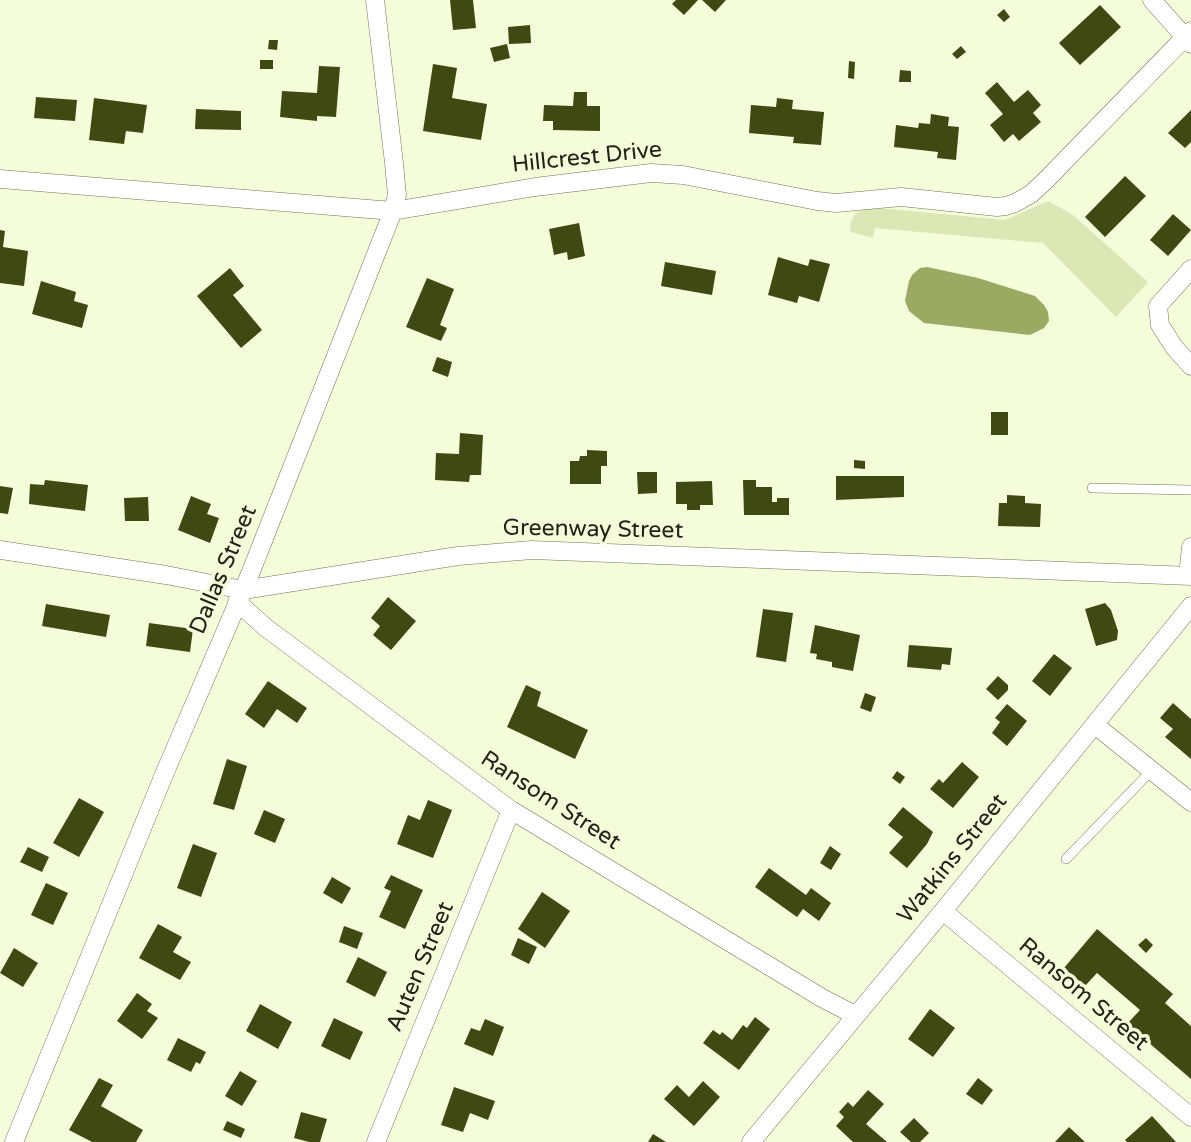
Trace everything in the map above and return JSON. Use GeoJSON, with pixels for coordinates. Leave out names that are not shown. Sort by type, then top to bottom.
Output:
{"type":"FeatureCollection","features":[{"type":"Feature","properties":{"kind":"street","name":"Dallas Street"},"geometry":{"type":"LineString","coordinates":[[14,1142],[240,596],[393,211],[397,195],[374,0]]}},
{"type":"Feature","properties":{"kind":"street"},"geometry":{"type":"LineString","coordinates":[[1152,0],[1189,37]]}},
{"type":"Feature","properties":{"kind":"street","name":"Hillcrest Drive"},"geometry":{"type":"LineString","coordinates":[[0,179],[393,211],[521,188],[651,173],[683,175],[836,203],[901,197],[1006,206],[1031,194],[1189,37]]}},
{"type":"Feature","properties":{"kind":"street"},"geometry":{"type":"LineString","coordinates":[[1191,269],[1158,306],[1160,325],[1174,347],[1191,366]]}},
{"type":"Feature","properties":{"kind":"street"},"geometry":{"type":"LineString","coordinates":[[1189,576],[1191,547]]}},
{"type":"Feature","properties":{"kind":"street","name":"Greenway Street"},"geometry":{"type":"LineString","coordinates":[[0,550],[166,575],[240,596],[458,556],[532,550],[1189,576]]}},
{"type":"Feature","properties":{"kind":"street","name":"Ransom Street"},"geometry":{"type":"LineString","coordinates":[[240,596],[265,627],[511,810],[822,998],[855,1015]]}},
{"type":"Feature","properties":{"kind":"street","name":"Watkins Street"},"geometry":{"type":"LineString","coordinates":[[751,1142],[1191,606]]}},
{"type":"Feature","properties":{"kind":"street"},"geometry":{"type":"LineString","coordinates":[[1095,725],[1191,802]]}},
{"type":"Feature","properties":{"kind":"street","name":"Auten Street"},"geometry":{"type":"LineString","coordinates":[[376,1142],[511,810]]}},
{"type":"Feature","properties":{"kind":"street","name":"Ransom Street"},"geometry":{"type":"LineString","coordinates":[[943,911],[1191,1117]]}},
{"type":"Feature","properties":{"kind":"lane"},"geometry":{"type":"LineString","coordinates":[[1092,488],[1191,490]]}},
{"type":"Feature","properties":{"kind":"lane"},"geometry":{"type":"LineString","coordinates":[[1066,859],[1152,770]]}},
{"type":"Feature","properties":{"kind":"shaded area"},"geometry":{"type":"Polygon","coordinates":[[[1048,201],[1073,215],[1148,282],[1116,317],[1043,243],[875,228],[873,238],[851,232],[850,224],[855,214],[868,207],[1005,220],[1048,201]]]}},
{"type":"Feature","properties":{"kind":"shaded area"},"geometry":{"type":"Polygon","coordinates":[[[927,267],[978,278],[1035,296],[1048,312],[1049,321],[1044,328],[1030,335],[924,323],[909,311],[905,301],[912,275],[920,268],[927,267]]]}},
{"type":"Feature","properties":{"kind":"building"},"geometry":{"type":"Polygon","coordinates":[[[450,0],[473,0],[476,28],[453,30],[450,0]]]}},
{"type":"Feature","properties":{"kind":"building"},"geometry":{"type":"Polygon","coordinates":[[[676,0],[698,0],[684,15],[672,4],[676,0]]]}},
{"type":"Feature","properties":{"kind":"building"},"geometry":{"type":"Polygon","coordinates":[[[702,0],[726,0],[715,12],[702,0]]]}},
{"type":"Feature","properties":{"kind":"building"},"geometry":{"type":"Polygon","coordinates":[[[1100,5],[1121,27],[1080,65],[1059,43],[1100,5]]]}},
{"type":"Feature","properties":{"kind":"building"},"geometry":{"type":"Polygon","coordinates":[[[1004,9],[1010,17],[1004,22],[997,15],[1004,9]]]}},
{"type":"Feature","properties":{"kind":"building"},"geometry":{"type":"Polygon","coordinates":[[[530,25],[531,43],[509,44],[508,27],[530,25]]]}},
{"type":"Feature","properties":{"kind":"building"},"geometry":{"type":"Polygon","coordinates":[[[269,40],[278,40],[277,50],[268,49],[269,40]]]}},
{"type":"Feature","properties":{"kind":"building"},"geometry":{"type":"Polygon","coordinates":[[[507,44],[510,58],[494,62],[490,48],[507,44]]]}},
{"type":"Feature","properties":{"kind":"building"},"geometry":{"type":"Polygon","coordinates":[[[961,46],[966,52],[957,59],[952,54],[961,46]]]}},
{"type":"Feature","properties":{"kind":"building"},"geometry":{"type":"Polygon","coordinates":[[[260,60],[273,60],[273,69],[260,69],[260,60]]]}},
{"type":"Feature","properties":{"kind":"building"},"geometry":{"type":"Polygon","coordinates":[[[849,61],[855,62],[854,79],[848,78],[849,61]]]}},
{"type":"Feature","properties":{"kind":"building"},"geometry":{"type":"Polygon","coordinates":[[[433,64],[457,68],[452,98],[487,104],[481,140],[423,131],[433,64]]]}},
{"type":"Feature","properties":{"kind":"building"},"geometry":{"type":"Polygon","coordinates":[[[319,66],[340,67],[336,117],[317,116],[317,121],[280,117],[282,91],[317,93],[319,66]]]}},
{"type":"Feature","properties":{"kind":"building"},"geometry":{"type":"Polygon","coordinates":[[[900,70],[911,71],[911,82],[899,82],[900,70]]]}},
{"type":"Feature","properties":{"kind":"building"},"geometry":{"type":"Polygon","coordinates":[[[997,82],[1014,102],[1028,90],[1041,105],[1033,113],[1041,122],[1019,141],[1013,134],[1004,142],[990,125],[1003,114],[985,93],[997,82]]]}},
{"type":"Feature","properties":{"kind":"building"},"geometry":{"type":"Polygon","coordinates":[[[574,92],[587,92],[587,106],[600,106],[600,131],[553,130],[553,121],[543,121],[544,105],[573,106],[574,92]]]}},
{"type":"Feature","properties":{"kind":"building"},"geometry":{"type":"Polygon","coordinates":[[[36,97],[77,100],[75,121],[34,118],[36,97]]]}},
{"type":"Feature","properties":{"kind":"building"},"geometry":{"type":"Polygon","coordinates":[[[94,98],[147,105],[143,133],[126,131],[124,144],[89,140],[94,98]]]}},
{"type":"Feature","properties":{"kind":"building"},"geometry":{"type":"Polygon","coordinates":[[[777,98],[793,100],[792,109],[824,112],[821,145],[793,143],[794,137],[749,133],[751,105],[776,107],[777,98]]]}},
{"type":"Feature","properties":{"kind":"building"},"geometry":{"type":"Polygon","coordinates":[[[196,109],[241,111],[241,130],[195,129],[196,109]]]}},
{"type":"Feature","properties":{"kind":"building"},"geometry":{"type":"Polygon","coordinates":[[[1191,110],[1191,142],[1185,148],[1168,133],[1191,110]]]}},
{"type":"Feature","properties":{"kind":"building"},"geometry":{"type":"Polygon","coordinates":[[[931,114],[949,117],[948,126],[959,127],[956,160],[937,158],[938,152],[894,147],[896,125],[918,128],[919,123],[930,124],[931,114]]]}},
{"type":"Feature","properties":{"kind":"building"},"geometry":{"type":"Polygon","coordinates":[[[1125,176],[1146,196],[1105,237],[1085,217],[1125,176]]]}},
{"type":"Feature","properties":{"kind":"building"},"geometry":{"type":"Polygon","coordinates":[[[1173,214],[1191,230],[1168,256],[1150,240],[1173,214]]]}},
{"type":"Feature","properties":{"kind":"building"},"geometry":{"type":"Polygon","coordinates":[[[579,223],[585,256],[568,260],[567,252],[554,255],[549,229],[579,223]]]}},
{"type":"Feature","properties":{"kind":"building"},"geometry":{"type":"Polygon","coordinates":[[[0,230],[5,231],[3,247],[28,251],[24,286],[0,283],[0,230]]]}},
{"type":"Feature","properties":{"kind":"building"},"geometry":{"type":"Polygon","coordinates":[[[778,257],[808,266],[810,259],[830,264],[819,302],[799,296],[797,303],[768,295],[778,257]]]}},
{"type":"Feature","properties":{"kind":"building"},"geometry":{"type":"Polygon","coordinates":[[[665,262],[716,271],[712,295],[661,286],[665,262]]]}},
{"type":"Feature","properties":{"kind":"building"},"geometry":{"type":"Polygon","coordinates":[[[230,268],[244,286],[233,295],[262,330],[241,348],[197,296],[230,268]]]}},
{"type":"Feature","properties":{"kind":"building"},"geometry":{"type":"Polygon","coordinates":[[[427,278],[454,289],[440,325],[447,328],[441,341],[406,327],[427,278]]]}},
{"type":"Feature","properties":{"kind":"building"},"geometry":{"type":"Polygon","coordinates":[[[41,281],[76,292],[74,301],[88,305],[82,328],[32,314],[41,281]]]}},
{"type":"Feature","properties":{"kind":"building"},"geometry":{"type":"Polygon","coordinates":[[[437,357],[452,362],[448,377],[432,371],[437,357]]]}},
{"type":"Feature","properties":{"kind":"building"},"geometry":{"type":"Polygon","coordinates":[[[991,412],[1008,412],[1008,435],[991,435],[991,412]]]}},
{"type":"Feature","properties":{"kind":"building"},"geometry":{"type":"Polygon","coordinates":[[[460,433],[483,435],[481,475],[470,475],[469,482],[435,480],[436,453],[459,454],[460,433]]]}},
{"type":"Feature","properties":{"kind":"building"},"geometry":{"type":"Polygon","coordinates":[[[587,450],[607,451],[607,466],[601,466],[601,484],[570,484],[570,461],[579,461],[580,456],[587,456],[587,450]]]}},
{"type":"Feature","properties":{"kind":"building"},"geometry":{"type":"Polygon","coordinates":[[[854,460],[865,461],[865,469],[854,468],[854,460]]]}},
{"type":"Feature","properties":{"kind":"building"},"geometry":{"type":"Polygon","coordinates":[[[637,472],[657,472],[657,493],[638,494],[637,472]]]}},
{"type":"Feature","properties":{"kind":"building"},"geometry":{"type":"Polygon","coordinates":[[[836,476],[904,476],[904,497],[836,500],[836,476]]]}},
{"type":"Feature","properties":{"kind":"building"},"geometry":{"type":"Polygon","coordinates":[[[45,480],[88,485],[85,511],[29,504],[30,484],[44,485],[45,480]]]}},
{"type":"Feature","properties":{"kind":"building"},"geometry":{"type":"Polygon","coordinates":[[[743,480],[756,480],[756,487],[772,487],[772,502],[777,502],[777,498],[789,498],[789,515],[744,515],[743,480]]]}},
{"type":"Feature","properties":{"kind":"building"},"geometry":{"type":"Polygon","coordinates":[[[712,481],[713,505],[700,505],[700,510],[687,510],[687,504],[676,504],[676,482],[712,481]]]}},
{"type":"Feature","properties":{"kind":"building"},"geometry":{"type":"Polygon","coordinates":[[[0,486],[13,488],[8,514],[0,513],[0,486]]]}},
{"type":"Feature","properties":{"kind":"building"},"geometry":{"type":"Polygon","coordinates":[[[1007,495],[1025,496],[1025,503],[1041,504],[1040,527],[998,526],[999,503],[1007,503],[1007,495]]]}},
{"type":"Feature","properties":{"kind":"building"},"geometry":{"type":"Polygon","coordinates":[[[191,496],[211,504],[207,514],[219,518],[210,543],[178,530],[191,496]]]}},
{"type":"Feature","properties":{"kind":"building"},"geometry":{"type":"Polygon","coordinates":[[[148,497],[149,521],[125,521],[124,498],[148,497]]]}},
{"type":"Feature","properties":{"kind":"building"},"geometry":{"type":"Polygon","coordinates":[[[388,597],[416,621],[391,650],[373,635],[380,626],[371,618],[388,597]]]}},
{"type":"Feature","properties":{"kind":"building"},"geometry":{"type":"Polygon","coordinates":[[[1105,603],[1111,610],[1118,631],[1117,640],[1096,646],[1085,609],[1105,603]]]}},
{"type":"Feature","properties":{"kind":"building"},"geometry":{"type":"Polygon","coordinates":[[[46,604],[110,615],[106,637],[42,626],[46,604]]]}},
{"type":"Feature","properties":{"kind":"building"},"geometry":{"type":"Polygon","coordinates":[[[763,609],[793,613],[786,662],[756,657],[763,609]]]}},
{"type":"Feature","properties":{"kind":"building"},"geometry":{"type":"Polygon","coordinates":[[[149,623],[193,629],[190,652],[146,646],[149,623]]]}},
{"type":"Feature","properties":{"kind":"building"},"geometry":{"type":"Polygon","coordinates":[[[815,625],[860,635],[853,671],[832,667],[832,662],[816,659],[817,654],[810,653],[815,625]]]}},
{"type":"Feature","properties":{"kind":"building"},"geometry":{"type":"Polygon","coordinates":[[[909,645],[952,648],[950,665],[942,664],[941,670],[907,667],[909,645]]]}},
{"type":"Feature","properties":{"kind":"building"},"geometry":{"type":"Polygon","coordinates":[[[1054,654],[1072,668],[1050,696],[1032,681],[1054,654]]]}},
{"type":"Feature","properties":{"kind":"building"},"geometry":{"type":"Polygon","coordinates":[[[998,676],[1008,685],[1008,690],[998,700],[986,689],[998,676]]]}},
{"type":"Feature","properties":{"kind":"building"},"geometry":{"type":"Polygon","coordinates":[[[268,681],[307,708],[297,723],[277,709],[264,728],[245,714],[268,681]]]}},
{"type":"Feature","properties":{"kind":"building"},"geometry":{"type":"Polygon","coordinates":[[[526,685],[541,692],[537,706],[588,730],[575,759],[507,727],[526,685]]]}},
{"type":"Feature","properties":{"kind":"building"},"geometry":{"type":"Polygon","coordinates":[[[865,693],[876,697],[871,712],[860,708],[865,693]]]}},
{"type":"Feature","properties":{"kind":"building"},"geometry":{"type":"Polygon","coordinates":[[[1173,703],[1191,719],[1191,759],[1165,737],[1173,729],[1160,718],[1173,703]]]}},
{"type":"Feature","properties":{"kind":"building"},"geometry":{"type":"Polygon","coordinates":[[[1007,704],[1027,721],[1007,746],[992,733],[1000,722],[995,718],[1007,704]]]}},
{"type":"Feature","properties":{"kind":"building"},"geometry":{"type":"Polygon","coordinates":[[[227,759],[247,766],[234,810],[213,804],[227,759]]]}},
{"type":"Feature","properties":{"kind":"building"},"geometry":{"type":"Polygon","coordinates":[[[962,762],[979,777],[953,808],[930,789],[939,779],[943,783],[962,762]]]}},
{"type":"Feature","properties":{"kind":"building"},"geometry":{"type":"Polygon","coordinates":[[[897,771],[905,777],[900,784],[892,778],[897,771]]]}},
{"type":"Feature","properties":{"kind":"building"},"geometry":{"type":"Polygon","coordinates":[[[79,798],[104,812],[79,857],[53,843],[79,798]]]}},
{"type":"Feature","properties":{"kind":"building"},"geometry":{"type":"Polygon","coordinates":[[[428,800],[452,810],[433,858],[397,844],[408,815],[420,820],[428,800]]]}},
{"type":"Feature","properties":{"kind":"building"},"geometry":{"type":"Polygon","coordinates":[[[903,807],[933,832],[927,844],[907,868],[889,853],[903,837],[888,825],[903,807]]]}},
{"type":"Feature","properties":{"kind":"building"},"geometry":{"type":"Polygon","coordinates":[[[264,810],[285,819],[275,843],[254,834],[264,810]]]}},
{"type":"Feature","properties":{"kind":"building"},"geometry":{"type":"Polygon","coordinates":[[[193,844],[217,853],[201,897],[177,888],[193,844]]]}},
{"type":"Feature","properties":{"kind":"building"},"geometry":{"type":"Polygon","coordinates":[[[830,846],[841,854],[831,870],[820,863],[830,846]]]}},
{"type":"Feature","properties":{"kind":"building"},"geometry":{"type":"Polygon","coordinates":[[[28,847],[49,857],[42,872],[20,862],[28,847]]]}},
{"type":"Feature","properties":{"kind":"building"},"geometry":{"type":"Polygon","coordinates":[[[769,868],[806,895],[811,888],[831,903],[819,921],[803,909],[797,917],[755,887],[769,868]]]}},
{"type":"Feature","properties":{"kind":"building"},"geometry":{"type":"Polygon","coordinates":[[[391,875],[423,890],[405,929],[379,917],[391,891],[384,888],[391,875]]]}},
{"type":"Feature","properties":{"kind":"building"},"geometry":{"type":"Polygon","coordinates":[[[332,877],[351,888],[342,904],[323,893],[332,877]]]}},
{"type":"Feature","properties":{"kind":"building"},"geometry":{"type":"Polygon","coordinates":[[[46,883],[68,893],[53,925],[31,915],[46,883]]]}},
{"type":"Feature","properties":{"kind":"building"},"geometry":{"type":"Polygon","coordinates":[[[542,892],[570,911],[545,948],[518,929],[542,892]]]}},
{"type":"Feature","properties":{"kind":"building"},"geometry":{"type":"Polygon","coordinates":[[[158,924],[182,937],[173,952],[191,962],[180,980],[139,958],[158,924]]]}},
{"type":"Feature","properties":{"kind":"building"},"geometry":{"type":"Polygon","coordinates":[[[344,926],[363,933],[357,949],[339,942],[344,926]]]}},
{"type":"Feature","properties":{"kind":"building"},"geometry":{"type":"Polygon","coordinates":[[[1097,929],[1173,994],[1165,1003],[1191,1026],[1191,1079],[1127,1024],[1140,1010],[1097,973],[1085,986],[1064,968],[1097,929]]]}},
{"type":"Feature","properties":{"kind":"building"},"geometry":{"type":"Polygon","coordinates":[[[518,938],[537,947],[529,964],[511,955],[518,938]]]}},
{"type":"Feature","properties":{"kind":"building"},"geometry":{"type":"Polygon","coordinates":[[[1146,938],[1153,945],[1146,953],[1138,945],[1146,938]]]}},
{"type":"Feature","properties":{"kind":"building"},"geometry":{"type":"Polygon","coordinates":[[[14,948],[38,963],[23,987],[0,973],[14,948]]]}},
{"type":"Feature","properties":{"kind":"building"},"geometry":{"type":"Polygon","coordinates":[[[358,957],[387,972],[375,997],[346,982],[358,957]]]}},
{"type":"Feature","properties":{"kind":"building"},"geometry":{"type":"Polygon","coordinates":[[[137,993],[152,1004],[147,1011],[158,1018],[142,1039],[117,1021],[137,993]]]}},
{"type":"Feature","properties":{"kind":"building"},"geometry":{"type":"Polygon","coordinates":[[[260,1004],[292,1022],[278,1049],[246,1031],[260,1004]]]}},
{"type":"Feature","properties":{"kind":"building"},"geometry":{"type":"Polygon","coordinates":[[[930,1009],[955,1028],[933,1057],[908,1039],[930,1009]]]}},
{"type":"Feature","properties":{"kind":"building"},"geometry":{"type":"Polygon","coordinates":[[[755,1017],[770,1029],[739,1070],[703,1043],[713,1030],[720,1035],[722,1032],[732,1040],[743,1025],[747,1028],[755,1017]]]}},
{"type":"Feature","properties":{"kind":"building"},"geometry":{"type":"Polygon","coordinates":[[[334,1018],[363,1032],[350,1060],[321,1046],[334,1018]]]}},
{"type":"Feature","properties":{"kind":"building"},"geometry":{"type":"Polygon","coordinates":[[[485,1019],[504,1027],[493,1056],[464,1044],[471,1028],[480,1031],[485,1019]]]}},
{"type":"Feature","properties":{"kind":"building"},"geometry":{"type":"Polygon","coordinates":[[[178,1038],[206,1052],[200,1064],[196,1062],[191,1072],[167,1060],[178,1038]]]}},
{"type":"Feature","properties":{"kind":"building"},"geometry":{"type":"Polygon","coordinates":[[[240,1071],[257,1081],[242,1106],[225,1096],[240,1071]]]}},
{"type":"Feature","properties":{"kind":"building"},"geometry":{"type":"Polygon","coordinates":[[[99,1078],[113,1085],[101,1106],[143,1130],[136,1142],[92,1142],[69,1130],[99,1078]]]}},
{"type":"Feature","properties":{"kind":"building"},"geometry":{"type":"Polygon","coordinates":[[[978,1078],[993,1090],[982,1105],[966,1094],[978,1078]]]}},
{"type":"Feature","properties":{"kind":"building"},"geometry":{"type":"Polygon","coordinates":[[[703,1081],[720,1097],[694,1126],[664,1099],[677,1085],[689,1097],[703,1081]]]}},
{"type":"Feature","properties":{"kind":"building"},"geometry":{"type":"Polygon","coordinates":[[[454,1087],[495,1101],[488,1120],[470,1113],[463,1132],[441,1125],[454,1087]]]}},
{"type":"Feature","properties":{"kind":"building"},"geometry":{"type":"Polygon","coordinates":[[[868,1090],[884,1104],[866,1124],[887,1142],[853,1142],[836,1126],[844,1117],[839,1112],[848,1102],[853,1107],[868,1090]]]}},
{"type":"Feature","properties":{"kind":"building"},"geometry":{"type":"Polygon","coordinates":[[[301,1112],[327,1119],[320,1142],[294,1138],[301,1112]]]}},
{"type":"Feature","properties":{"kind":"building"},"geometry":{"type":"Polygon","coordinates":[[[1152,1116],[1176,1142],[1125,1140],[1152,1116]]]}},
{"type":"Feature","properties":{"kind":"building"},"geometry":{"type":"Polygon","coordinates":[[[914,1118],[929,1133],[920,1142],[911,1142],[900,1132],[914,1118]]]}},
{"type":"Feature","properties":{"kind":"building"},"geometry":{"type":"Polygon","coordinates":[[[227,1121],[245,1129],[241,1138],[223,1130],[227,1121]]]}},
{"type":"Feature","properties":{"kind":"building"},"geometry":{"type":"Polygon","coordinates":[[[1069,1127],[1085,1142],[1055,1142],[1069,1127]]]}},
{"type":"Feature","properties":{"kind":"building"},"geometry":{"type":"Polygon","coordinates":[[[653,1134],[666,1142],[648,1142],[653,1134]]]}}]}
